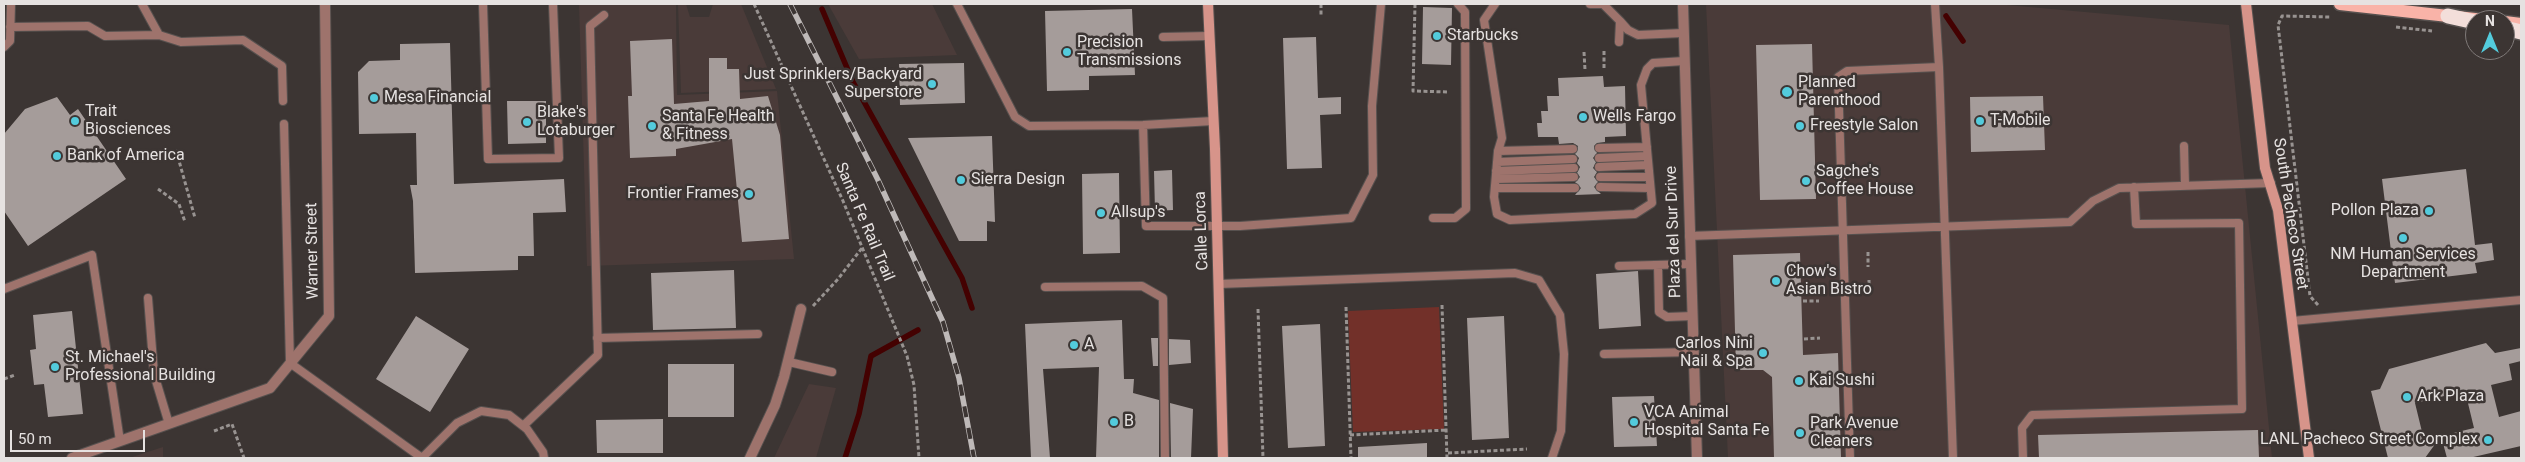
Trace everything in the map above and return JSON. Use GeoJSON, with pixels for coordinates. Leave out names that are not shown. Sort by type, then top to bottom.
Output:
{"type":"FeatureCollection","features":[{"type":"Feature","properties":{"kind":"highway"},"geometry":{"type":"LineString","coordinates":[[2448,16],[2465,20]]}},
{"type":"Feature","properties":{"kind":"main road"},"geometry":{"type":"LineString","coordinates":[[2340,4],[2465,18]]}},
{"type":"Feature","properties":{"kind":"street","name":"Warner Street"},"geometry":{"type":"LineString","coordinates":[[72,458],[270,388],[329,316],[325,4]]}},
{"type":"Feature","properties":{"kind":"street","name":"Calle Lorca"},"geometry":{"type":"LineString","coordinates":[[1208,4],[1217,226],[1223,458]]}},
{"type":"Feature","properties":{"kind":"street","name":"Plaza del Sur Drive"},"geometry":{"type":"LineString","coordinates":[[1683,4],[1697,458]]}},
{"type":"Feature","properties":{"kind":"street","name":"South Pacheco Street"},"geometry":{"type":"LineString","coordinates":[[2246,4],[2266,168],[2278,210],[2309,458]]}},
{"type":"Feature","properties":{"kind":"street"},"geometry":{"type":"LineString","coordinates":[[750,458],[775,405],[789,362],[800,314]]}},
{"type":"Feature","properties":{"kind":"lane"},"geometry":{"type":"LineString","coordinates":[[4,47],[10,42],[11,4]]}},
{"type":"Feature","properties":{"kind":"lane"},"geometry":{"type":"LineString","coordinates":[[142,4],[159,35]]}},
{"type":"Feature","properties":{"kind":"lane"},"geometry":{"type":"LineString","coordinates":[[483,4],[488,159],[559,158],[553,4]]}},
{"type":"Feature","properties":{"kind":"lane"},"geometry":{"type":"LineString","coordinates":[[957,4],[1015,117],[1029,126],[1143,125],[1213,120]]}},
{"type":"Feature","properties":{"kind":"lane"},"geometry":{"type":"LineString","coordinates":[[1143,125],[1146,226],[1217,226],[1351,218],[1374,175],[1372,106],[1381,4]]}},
{"type":"Feature","properties":{"kind":"lane"},"geometry":{"type":"LineString","coordinates":[[1433,218],[1455,218],[1466,209],[1465,12],[1458,4]]}},
{"type":"Feature","properties":{"kind":"lane"},"geometry":{"type":"LineString","coordinates":[[1496,4],[1484,20],[1502,138],[1498,151],[1495,188],[1497,214],[1510,220],[1635,214],[1652,203],[1641,85],[1647,69],[1653,63],[1684,61]]}},
{"type":"Feature","properties":{"kind":"lane"},"geometry":{"type":"LineString","coordinates":[[1590,4],[1603,4],[1628,30],[1638,35],[1684,33]]}},
{"type":"Feature","properties":{"kind":"lane"},"geometry":{"type":"LineString","coordinates":[[1935,4],[1939,67],[1953,458]]}},
{"type":"Feature","properties":{"kind":"lane"},"geometry":{"type":"LineString","coordinates":[[524,426],[598,355],[590,26],[604,15]]}},
{"type":"Feature","properties":{"kind":"lane"},"geometry":{"type":"LineString","coordinates":[[1619,42],[1620,21]]}},
{"type":"Feature","properties":{"kind":"lane"},"geometry":{"type":"LineString","coordinates":[[10,26],[88,26],[105,36],[159,35],[181,42],[242,40],[282,66],[283,101]]}},
{"type":"Feature","properties":{"kind":"lane"},"geometry":{"type":"LineString","coordinates":[[1163,37],[1209,36]]}},
{"type":"Feature","properties":{"kind":"lane"},"geometry":{"type":"LineString","coordinates":[[1850,458],[1838,77],[1847,70],[1939,67]]}},
{"type":"Feature","properties":{"kind":"lane"},"geometry":{"type":"LineString","coordinates":[[284,124],[290,363],[422,458],[457,423],[481,411],[509,415],[524,426],[543,452],[544,458]]}},
{"type":"Feature","properties":{"kind":"lane"},"geometry":{"type":"LineString","coordinates":[[2184,146],[2185,185]]}},
{"type":"Feature","properties":{"kind":"lane"},"geometry":{"type":"LineString","coordinates":[[1599,148],[1647,147]]}},
{"type":"Feature","properties":{"kind":"lane"},"geometry":{"type":"LineString","coordinates":[[1498,151],[1573,149]]}},
{"type":"Feature","properties":{"kind":"lane"},"geometry":{"type":"LineString","coordinates":[[1599,158],[1647,156]]}},
{"type":"Feature","properties":{"kind":"lane"},"geometry":{"type":"LineString","coordinates":[[1496,175],[1573,164],[1497,162]]}},
{"type":"Feature","properties":{"kind":"lane"},"geometry":{"type":"LineString","coordinates":[[1600,167],[1648,165]]}},
{"type":"Feature","properties":{"kind":"lane"},"geometry":{"type":"LineString","coordinates":[[1496,175],[1574,177]]}},
{"type":"Feature","properties":{"kind":"lane"},"geometry":{"type":"LineString","coordinates":[[1600,177],[1649,176]]}},
{"type":"Feature","properties":{"kind":"lane"},"geometry":{"type":"LineString","coordinates":[[1689,236],[2070,222],[2093,201],[2119,188],[2271,183]]}},
{"type":"Feature","properties":{"kind":"lane"},"geometry":{"type":"LineString","coordinates":[[1600,187],[1650,188]]}},
{"type":"Feature","properties":{"kind":"lane"},"geometry":{"type":"LineString","coordinates":[[2023,458],[2022,428],[2032,415],[2242,409],[2239,223],[2136,224],[2134,187]]}},
{"type":"Feature","properties":{"kind":"lane"},"geometry":{"type":"LineString","coordinates":[[1495,188],[1574,188]]}},
{"type":"Feature","properties":{"kind":"lane"},"geometry":{"type":"LineString","coordinates":[[4,289],[92,255],[120,441]]}},
{"type":"Feature","properties":{"kind":"lane"},"geometry":{"type":"LineString","coordinates":[[1618,266],[1690,264]]}},
{"type":"Feature","properties":{"kind":"lane"},"geometry":{"type":"LineString","coordinates":[[1658,265],[1659,312],[1667,317],[1692,316]]}},
{"type":"Feature","properties":{"kind":"lane"},"geometry":{"type":"LineString","coordinates":[[1218,284],[1515,273],[1539,280],[1560,315],[1564,354],[1561,431],[1552,458]]}},
{"type":"Feature","properties":{"kind":"lane"},"geometry":{"type":"LineString","coordinates":[[1045,287],[1142,286],[1163,298],[1165,458]]}},
{"type":"Feature","properties":{"kind":"lane"},"geometry":{"type":"LineString","coordinates":[[148,298],[154,374],[169,424]]}},
{"type":"Feature","properties":{"kind":"lane"},"geometry":{"type":"LineString","coordinates":[[2292,321],[2521,300]]}},
{"type":"Feature","properties":{"kind":"lane"},"geometry":{"type":"LineString","coordinates":[[597,338],[758,334]]}},
{"type":"Feature","properties":{"kind":"lane"},"geometry":{"type":"LineString","coordinates":[[1604,354],[1694,352]]}},
{"type":"Feature","properties":{"kind":"lane"},"geometry":{"type":"LineString","coordinates":[[789,362],[832,372]]}},
{"type":"Feature","properties":{"kind":"path","name":"Santa Fe Rail Trail"},"geometry":{"type":"LineString","coordinates":[[754,4],[862,248],[907,356],[914,385],[919,458]]}},
{"type":"Feature","properties":{"kind":"path"},"geometry":{"type":"LineString","coordinates":[[1321,4],[1321,15]]}},
{"type":"Feature","properties":{"kind":"path"},"geometry":{"type":"LineString","coordinates":[[1415,4],[1413,91],[1449,92]]}},
{"type":"Feature","properties":{"kind":"path"},"geometry":{"type":"LineString","coordinates":[[2318,305],[2310,296],[2278,25],[2282,16],[2340,18]]}},
{"type":"Feature","properties":{"kind":"path"},"geometry":{"type":"LineString","coordinates":[[2394,26],[2434,31]]}},
{"type":"Feature","properties":{"kind":"path"},"geometry":{"type":"LineString","coordinates":[[1604,51],[1604,69]]}},
{"type":"Feature","properties":{"kind":"path"},"geometry":{"type":"LineString","coordinates":[[1584,52],[1585,70]]}},
{"type":"Feature","properties":{"kind":"path"},"geometry":{"type":"LineString","coordinates":[[176,150],[195,218]]}},
{"type":"Feature","properties":{"kind":"path"},"geometry":{"type":"LineString","coordinates":[[158,189],[179,204],[185,222]]}},
{"type":"Feature","properties":{"kind":"path"},"geometry":{"type":"LineString","coordinates":[[800,314],[838,279],[862,248]]}},
{"type":"Feature","properties":{"kind":"path"},"geometry":{"type":"LineString","coordinates":[[1868,252],[1868,267]]}},
{"type":"Feature","properties":{"kind":"path"},"geometry":{"type":"LineString","coordinates":[[1869,280],[1869,295]]}},
{"type":"Feature","properties":{"kind":"path"},"geometry":{"type":"LineString","coordinates":[[1803,301],[1819,301]]}},
{"type":"Feature","properties":{"kind":"path"},"geometry":{"type":"LineString","coordinates":[[1442,305],[1447,458]]}},
{"type":"Feature","properties":{"kind":"path"},"geometry":{"type":"LineString","coordinates":[[1346,307],[1351,458]]}},
{"type":"Feature","properties":{"kind":"path"},"geometry":{"type":"LineString","coordinates":[[1258,309],[1263,458]]}},
{"type":"Feature","properties":{"kind":"path"},"geometry":{"type":"LineString","coordinates":[[1804,339],[1820,338]]}},
{"type":"Feature","properties":{"kind":"path"},"geometry":{"type":"LineString","coordinates":[[4,379],[15,375]]}},
{"type":"Feature","properties":{"kind":"path"},"geometry":{"type":"LineString","coordinates":[[214,431],[232,424],[244,458]]}},
{"type":"Feature","properties":{"kind":"path"},"geometry":{"type":"LineString","coordinates":[[1350,434],[1446,430]]}},
{"type":"Feature","properties":{"kind":"path"},"geometry":{"type":"LineString","coordinates":[[1448,453],[1527,449]]}},
{"type":"Feature","properties":{"kind":"shaded area"},"geometry":{"type":"Polygon","coordinates":[[[579,4],[676,4],[677,95],[777,91],[794,259],[587,266],[579,4]]]}},
{"type":"Feature","properties":{"kind":"shaded area"},"geometry":{"type":"Polygon","coordinates":[[[678,4],[686,4],[690,17],[709,17],[713,4],[741,4],[776,89],[681,93],[678,4]]]}},
{"type":"Feature","properties":{"kind":"shaded area"},"geometry":{"type":"Polygon","coordinates":[[[828,4],[932,4],[957,55],[859,59],[828,4]]]}},
{"type":"Feature","properties":{"kind":"shaded area"},"geometry":{"type":"Polygon","coordinates":[[[1706,4],[1996,4],[2229,25],[2272,458],[1728,458],[1706,4]]]}},
{"type":"Feature","properties":{"kind":"shaded area"},"geometry":{"type":"Polygon","coordinates":[[[1439,307],[1444,429],[1353,432],[1348,311],[1439,307]]]}},
{"type":"Feature","properties":{"kind":"shaded area"},"geometry":{"type":"Polygon","coordinates":[[[809,384],[836,388],[816,458],[774,458],[809,384]]]}},
{"type":"Feature","properties":{"kind":"shaded area"},"geometry":{"type":"Polygon","coordinates":[[[163,447],[163,458],[129,458],[163,447]]]}},
{"type":"Feature","properties":{"kind":"building","name":"Starbucks"},"geometry":{"type":"Polygon","coordinates":[[[1423,7],[1452,8],[1451,65],[1422,64],[1423,7]]]}},
{"type":"Feature","properties":{"kind":"building"},"geometry":{"type":"Polygon","coordinates":[[[1132,9],[1135,75],[1089,76],[1089,90],[1047,91],[1045,11],[1132,9]]]}},
{"type":"Feature","properties":{"kind":"building"},"geometry":{"type":"Polygon","coordinates":[[[1316,37],[1318,98],[1341,97],[1341,114],[1320,115],[1322,168],[1287,169],[1283,38],[1316,37]]]}},
{"type":"Feature","properties":{"kind":"building"},"geometry":{"type":"Polygon","coordinates":[[[672,39],[674,104],[709,101],[709,58],[727,58],[727,69],[739,69],[740,99],[768,96],[780,135],[789,239],[742,242],[732,139],[676,149],[676,156],[630,158],[628,96],[632,96],[630,41],[672,39]]]}},
{"type":"Feature","properties":{"kind":"building"},"geometry":{"type":"Polygon","coordinates":[[[450,43],[454,184],[564,179],[566,212],[533,213],[534,256],[518,256],[518,270],[415,273],[413,201],[410,185],[417,185],[416,133],[359,134],[358,72],[369,61],[400,60],[400,44],[450,43]]]}},
{"type":"Feature","properties":{"kind":"building"},"geometry":{"type":"Polygon","coordinates":[[[1812,44],[1816,199],[1760,200],[1756,45],[1812,44]]]}},
{"type":"Feature","properties":{"kind":"building","name":"Just Sprinklers/Backyard Superstore"},"geometry":{"type":"Polygon","coordinates":[[[964,63],[965,103],[900,105],[899,64],[964,63]]]}},
{"type":"Feature","properties":{"kind":"building","name":"Wells Fargo"},"geometry":{"type":"Polygon","coordinates":[[[1603,76],[1604,87],[1625,86],[1626,136],[1605,137],[1605,142],[1597,143],[1594,146],[1597,153],[1593,158],[1596,162],[1593,168],[1597,172],[1594,177],[1598,182],[1594,187],[1601,194],[1575,195],[1581,188],[1575,182],[1580,177],[1577,173],[1580,167],[1577,163],[1579,158],[1575,154],[1578,146],[1573,143],[1559,144],[1558,137],[1538,137],[1537,123],[1542,123],[1541,111],[1548,111],[1547,96],[1559,96],[1558,78],[1603,76]]]}},
{"type":"Feature","properties":{"kind":"building"},"geometry":{"type":"Polygon","coordinates":[[[2043,96],[2045,150],[1971,152],[1970,97],[2043,96]]]}},
{"type":"Feature","properties":{"kind":"building","name":"Bank of America"},"geometry":{"type":"Polygon","coordinates":[[[57,97],[70,115],[78,109],[126,179],[28,246],[4,211],[4,134],[25,109],[57,97]]]}},
{"type":"Feature","properties":{"kind":"building","name":"Blake's Lotaburger"},"geometry":{"type":"Polygon","coordinates":[[[507,101],[546,101],[546,143],[508,144],[507,101]]]}},
{"type":"Feature","properties":{"kind":"building","name":"Sierra Design"},"geometry":{"type":"Polygon","coordinates":[[[992,136],[995,222],[987,221],[987,241],[959,241],[908,138],[992,136]]]}},
{"type":"Feature","properties":{"kind":"building","name":"Pollon Plaza"},"geometry":{"type":"Polygon","coordinates":[[[2466,169],[2475,245],[2492,243],[2494,260],[2475,263],[2477,273],[2395,283],[2382,179],[2466,169]]]}},
{"type":"Feature","properties":{"kind":"building","name":"Allsup's"},"geometry":{"type":"Polygon","coordinates":[[[1172,170],[1173,210],[1155,211],[1154,171],[1172,170]]]}},
{"type":"Feature","properties":{"kind":"building","name":"Allsup's"},"geometry":{"type":"Polygon","coordinates":[[[1119,173],[1120,253],[1083,254],[1082,174],[1119,173]]]}},
{"type":"Feature","properties":{"kind":"building"},"geometry":{"type":"Polygon","coordinates":[[[1800,253],[1803,355],[1838,353],[1841,458],[1774,458],[1772,377],[1763,370],[1736,370],[1733,255],[1800,253]]]}},
{"type":"Feature","properties":{"kind":"building"},"geometry":{"type":"Polygon","coordinates":[[[734,270],[736,328],[653,330],[651,273],[734,270]]]}},
{"type":"Feature","properties":{"kind":"building"},"geometry":{"type":"Polygon","coordinates":[[[1638,271],[1641,326],[1599,329],[1596,274],[1638,271]]]}},
{"type":"Feature","properties":{"kind":"building","name":"St. Michael's Professional Building"},"geometry":{"type":"Polygon","coordinates":[[[72,311],[83,414],[48,417],[44,384],[34,385],[30,350],[36,349],[33,315],[72,311]]]}},
{"type":"Feature","properties":{"kind":"building"},"geometry":{"type":"Polygon","coordinates":[[[416,316],[469,349],[430,412],[376,379],[416,316]]]}},
{"type":"Feature","properties":{"kind":"building"},"geometry":{"type":"Polygon","coordinates":[[[1504,316],[1509,438],[1472,440],[1467,318],[1504,316]]]}},
{"type":"Feature","properties":{"kind":"building"},"geometry":{"type":"Polygon","coordinates":[[[1122,320],[1124,379],[1134,379],[1133,393],[1159,400],[1159,458],[1096,458],[1099,367],[1043,369],[1050,458],[1031,458],[1025,324],[1122,320]]]}},
{"type":"Feature","properties":{"kind":"building"},"geometry":{"type":"Polygon","coordinates":[[[1320,324],[1325,446],[1288,448],[1282,326],[1320,324]]]}},
{"type":"Feature","properties":{"kind":"building"},"geometry":{"type":"Polygon","coordinates":[[[1151,338],[1158,338],[1158,366],[1153,366],[1151,338]]]}},
{"type":"Feature","properties":{"kind":"building"},"geometry":{"type":"Polygon","coordinates":[[[1169,339],[1190,340],[1191,363],[1169,365],[1169,339]]]}},
{"type":"Feature","properties":{"kind":"building","name":"Ark Plaza"},"geometry":{"type":"Polygon","coordinates":[[[2486,343],[2495,353],[2521,348],[2521,361],[2509,364],[2512,380],[2491,385],[2499,417],[2521,411],[2521,446],[2469,458],[2447,458],[2441,436],[2425,458],[2388,458],[2371,391],[2380,389],[2389,369],[2486,343]],[[2465,391],[2415,403],[2424,440],[2474,428],[2465,391]]]}},
{"type":"Feature","properties":{"kind":"building"},"geometry":{"type":"Polygon","coordinates":[[[668,364],[734,364],[734,417],[668,417],[668,364]]]}},
{"type":"Feature","properties":{"kind":"building","name":"VCA Animal Hospital Santa Fe"},"geometry":{"type":"Polygon","coordinates":[[[1654,396],[1657,446],[1614,447],[1612,397],[1654,396]]]}},
{"type":"Feature","properties":{"kind":"building"},"geometry":{"type":"Polygon","coordinates":[[[1170,403],[1193,409],[1191,458],[1171,458],[1170,403]]]}},
{"type":"Feature","properties":{"kind":"building"},"geometry":{"type":"Polygon","coordinates":[[[663,419],[663,453],[597,453],[596,420],[663,419]]]}},
{"type":"Feature","properties":{"kind":"building"},"geometry":{"type":"Polygon","coordinates":[[[2258,430],[2259,458],[2039,458],[2038,435],[2258,430]]]}},
{"type":"Feature","properties":{"kind":"building"},"geometry":{"type":"Polygon","coordinates":[[[1427,443],[1427,458],[1358,458],[1358,447],[1427,443]]]}},
{"type":"Feature","properties":{"kind":"waterway"},"geometry":{"type":"LineString","coordinates":[[822,9],[853,82],[962,278],[972,308]]}},
{"type":"Feature","properties":{"kind":"waterway"},"geometry":{"type":"LineString","coordinates":[[1946,16],[1963,41]]}},
{"type":"Feature","properties":{"kind":"waterway"},"geometry":{"type":"LineString","coordinates":[[845,458],[859,414],[871,356],[918,330]]}},
{"type":"Feature","properties":{"kind":"railway"},"geometry":{"type":"LineString","coordinates":[[790,4],[878,180],[943,322],[959,378],[974,458]]}},
{"type":"Feature","properties":{"kind":"place","name":"Starbucks"},"geometry":{"type":"Point","coordinates":[1437,36]}},
{"type":"Feature","properties":{"kind":"place","name":"Precision Transmissions"},"geometry":{"type":"Point","coordinates":[1067,52]}},
{"type":"Feature","properties":{"kind":"place","name":"Just Sprinklers/Backyard Superstore"},"geometry":{"type":"Point","coordinates":[932,84]}},
{"type":"Feature","properties":{"kind":"place","name":"Planned Parenthood"},"geometry":{"type":"Point","coordinates":[1787,92]}},
{"type":"Feature","properties":{"kind":"place","name":"Mesa Financial"},"geometry":{"type":"Point","coordinates":[374,98]}},
{"type":"Feature","properties":{"kind":"place","name":"Wells Fargo"},"geometry":{"type":"Point","coordinates":[1583,117]}},
{"type":"Feature","properties":{"kind":"place","name":"Trait Biosciences"},"geometry":{"type":"Point","coordinates":[75,121]}},
{"type":"Feature","properties":{"kind":"place","name":"T-Mobile"},"geometry":{"type":"Point","coordinates":[1980,121]}},
{"type":"Feature","properties":{"kind":"place","name":"Blake's Lotaburger"},"geometry":{"type":"Point","coordinates":[527,122]}},
{"type":"Feature","properties":{"kind":"place","name":"Santa Fe Health & Fitness"},"geometry":{"type":"Point","coordinates":[652,126]}},
{"type":"Feature","properties":{"kind":"place","name":"Freestyle Salon"},"geometry":{"type":"Point","coordinates":[1800,126]}},
{"type":"Feature","properties":{"kind":"place","name":"Bank of America"},"geometry":{"type":"Point","coordinates":[57,156]}},
{"type":"Feature","properties":{"kind":"place","name":"Sierra Design"},"geometry":{"type":"Point","coordinates":[961,180]}},
{"type":"Feature","properties":{"kind":"place","name":"Sagche's Coffee House"},"geometry":{"type":"Point","coordinates":[1806,181]}},
{"type":"Feature","properties":{"kind":"place","name":"Frontier Frames"},"geometry":{"type":"Point","coordinates":[749,194]}},
{"type":"Feature","properties":{"kind":"place","name":"Pollon Plaza"},"geometry":{"type":"Point","coordinates":[2429,211]}},
{"type":"Feature","properties":{"kind":"place","name":"Allsup's"},"geometry":{"type":"Point","coordinates":[1101,213]}},
{"type":"Feature","properties":{"kind":"place","name":"NM Human Services Department"},"geometry":{"type":"Point","coordinates":[2403,238]}},
{"type":"Feature","properties":{"kind":"place","name":"Chow's Asian Bistro"},"geometry":{"type":"Point","coordinates":[1776,281]}},
{"type":"Feature","properties":{"kind":"place","name":"A"},"geometry":{"type":"Point","coordinates":[1074,345]}},
{"type":"Feature","properties":{"kind":"place","name":"Carlos Nini Nail & Spa"},"geometry":{"type":"Point","coordinates":[1763,353]}},
{"type":"Feature","properties":{"kind":"place","name":"St. Michael's Professional Building"},"geometry":{"type":"Point","coordinates":[55,367]}},
{"type":"Feature","properties":{"kind":"place","name":"Kai Sushi"},"geometry":{"type":"Point","coordinates":[1799,381]}},
{"type":"Feature","properties":{"kind":"place","name":"Ark Plaza"},"geometry":{"type":"Point","coordinates":[2407,397]}},
{"type":"Feature","properties":{"kind":"place","name":"B"},"geometry":{"type":"Point","coordinates":[1114,422]}},
{"type":"Feature","properties":{"kind":"place","name":"VCA Animal Hospital Santa Fe"},"geometry":{"type":"Point","coordinates":[1634,422]}},
{"type":"Feature","properties":{"kind":"place","name":"Park Avenue Cleaners"},"geometry":{"type":"Point","coordinates":[1800,433]}},
{"type":"Feature","properties":{"kind":"place","name":"LANL Pacheco Street Complex"},"geometry":{"type":"Point","coordinates":[2488,440]}}]}
